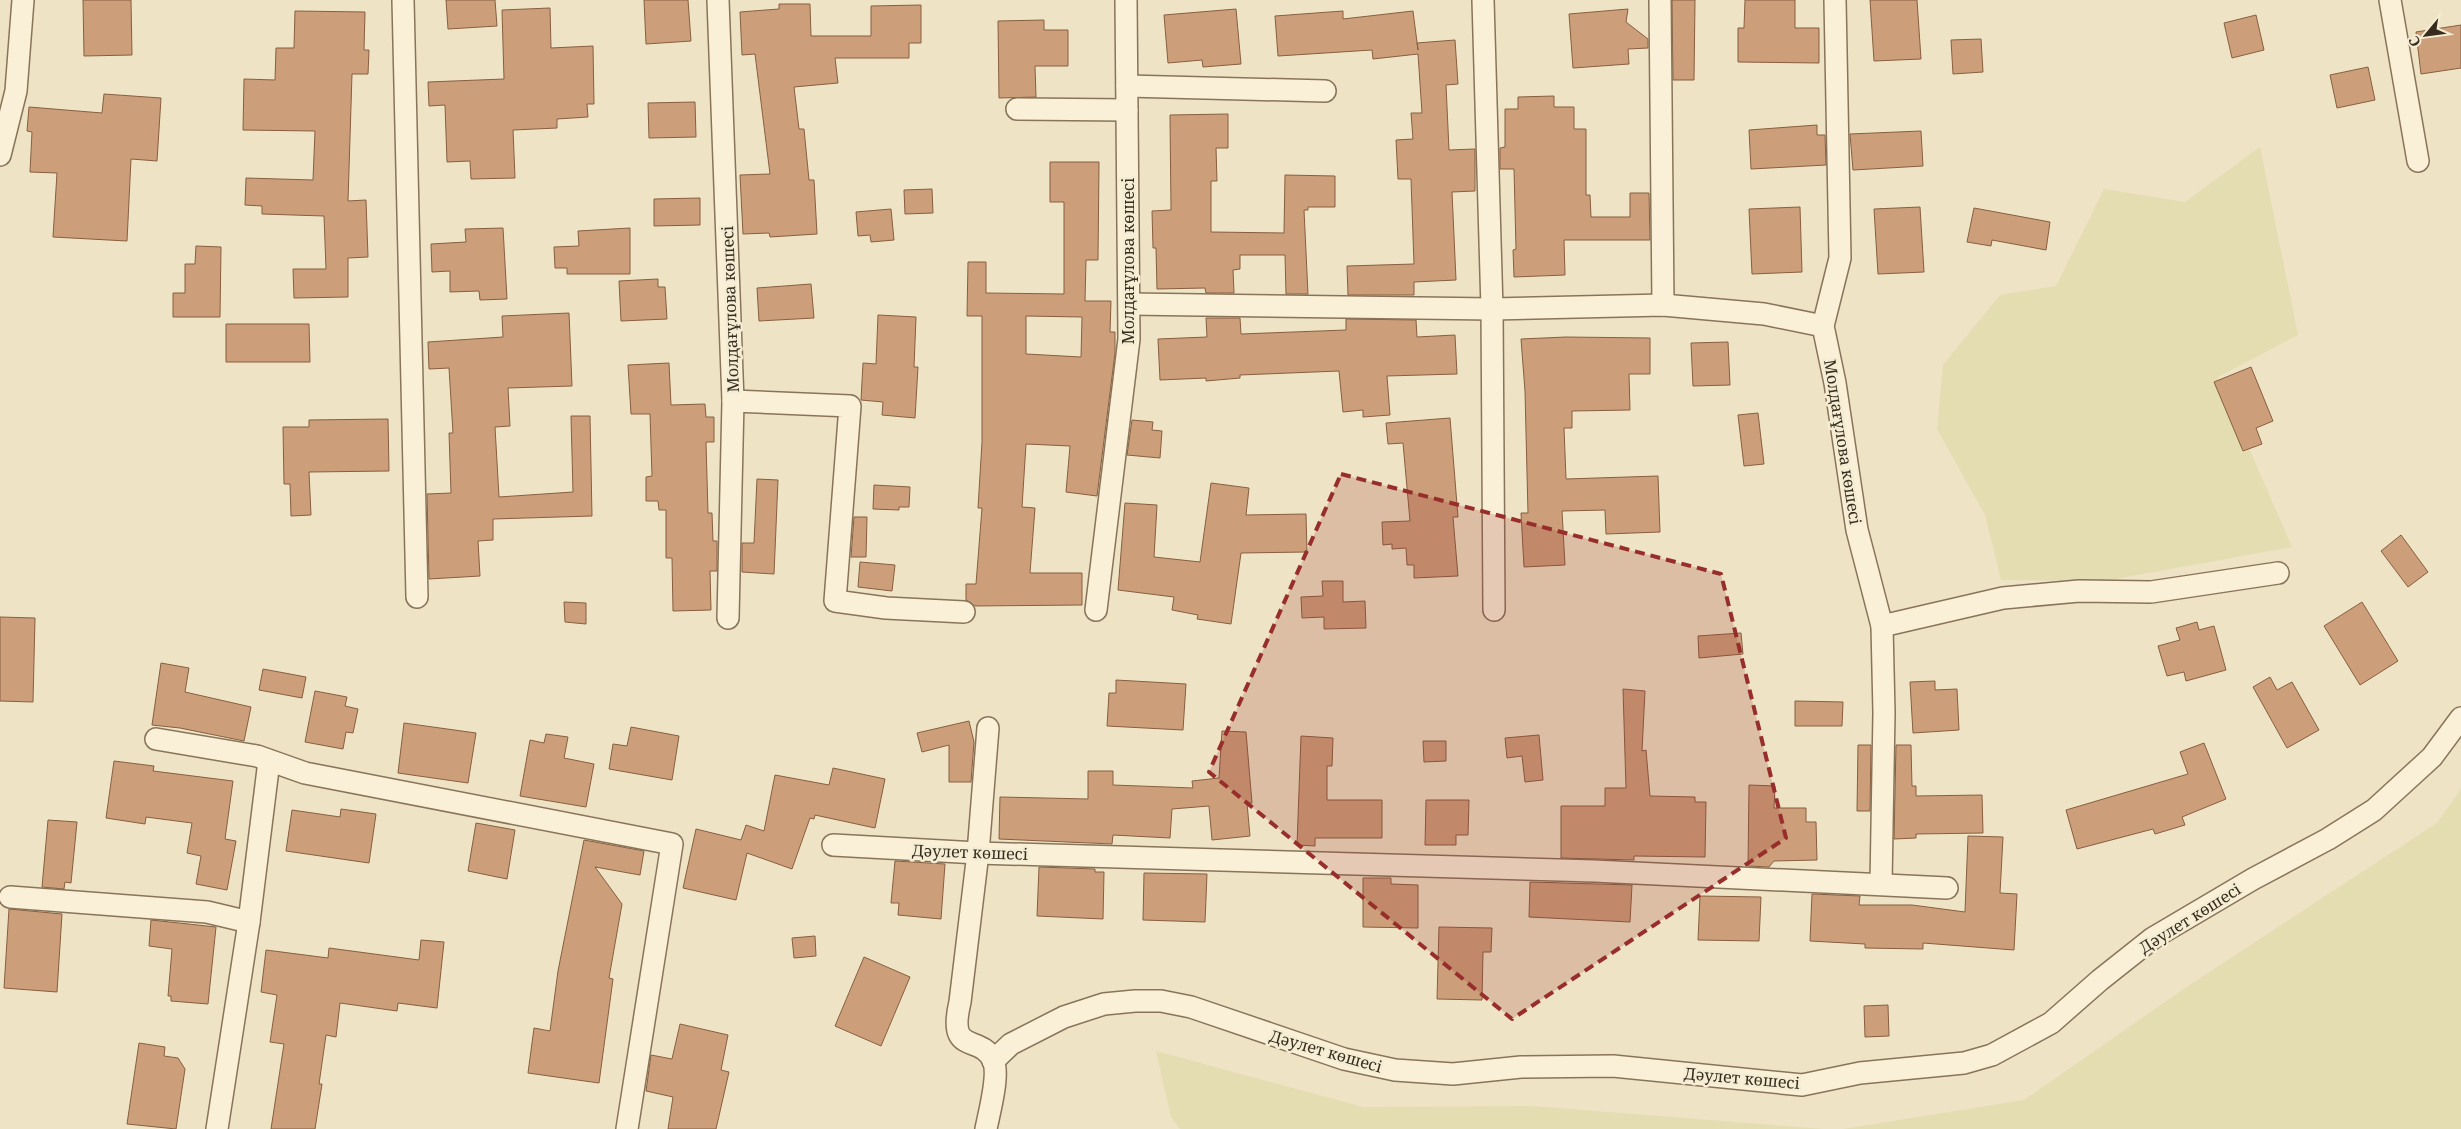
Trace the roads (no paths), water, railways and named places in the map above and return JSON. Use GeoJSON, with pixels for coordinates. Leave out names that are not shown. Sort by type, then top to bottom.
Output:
{"type":"FeatureCollection","features":[{"type":"Feature","properties":{"kind":"street"},"geometry":{"type":"LineString","coordinates":[[0,155],[16,91],[23,0]]}},
{"type":"Feature","properties":{"kind":"street"},"geometry":{"type":"LineString","coordinates":[[404,0],[417,597]]}},
{"type":"Feature","properties":{"kind":"street","name":"Молдағұлова көшесі"},"geometry":{"type":"LineString","coordinates":[[718,0],[733,402],[728,618]]}},
{"type":"Feature","properties":{"kind":"street","name":"Молдағұлова көшесі"},"geometry":{"type":"LineString","coordinates":[[1096,610],[1129,339],[1126,0]]}},
{"type":"Feature","properties":{"kind":"street"},"geometry":{"type":"LineString","coordinates":[[1483,0],[1492,308],[1494,610]]}},
{"type":"Feature","properties":{"kind":"street"},"geometry":{"type":"LineString","coordinates":[[1660,0],[1663,305]]}},
{"type":"Feature","properties":{"kind":"street","name":"Молдағұлова көшесі"},"geometry":{"type":"LineString","coordinates":[[1835,0],[1840,258],[1823,326],[1835,383],[1857,530],[1882,626],[1884,713],[1881,884]]}},
{"type":"Feature","properties":{"kind":"street"},"geometry":{"type":"LineString","coordinates":[[2390,0],[2418,161]]}},
{"type":"Feature","properties":{"kind":"street"},"geometry":{"type":"LineString","coordinates":[[1127,86],[1325,91]]}},
{"type":"Feature","properties":{"kind":"street"},"geometry":{"type":"LineString","coordinates":[[1017,109],[1127,110]]}},
{"type":"Feature","properties":{"kind":"street"},"geometry":{"type":"LineString","coordinates":[[1130,304],[1492,308],[1663,305],[1764,314],[1823,326]]}},
{"type":"Feature","properties":{"kind":"street"},"geometry":{"type":"LineString","coordinates":[[733,402],[850,406],[835,600],[886,608],[964,612]]}},
{"type":"Feature","properties":{"kind":"street"},"geometry":{"type":"LineString","coordinates":[[1882,626],[2003,598],[2079,591],[2151,592],[2278,573]]}},
{"type":"Feature","properties":{"kind":"street","name":"Дәулет көшесі"},"geometry":{"type":"LineString","coordinates":[[993,1061],[1011,1044],[1064,1017],[1104,1004],[1161,1001],[1191,1007],[1344,1059],[1395,1070],[1453,1074],[1521,1067],[1613,1066],[1802,1085],[1860,1073],[1964,1063],[1992,1055],[2051,1023],[2100,980],[2153,938],[2253,879],[2328,839],[2374,810],[2432,757],[2461,718]]}},
{"type":"Feature","properties":{"kind":"street"},"geometry":{"type":"LineString","coordinates":[[986,1129],[996,1073],[993,1061],[987,1053],[967,1043],[958,1031],[955,1023],[960,1002],[978,854],[988,728]]}},
{"type":"Feature","properties":{"kind":"street"},"geometry":{"type":"LineString","coordinates":[[156,738],[257,756],[269,762],[305,773],[672,844],[627,1129]]}},
{"type":"Feature","properties":{"kind":"street"},"geometry":{"type":"LineString","coordinates":[[217,1129],[248,922],[269,762]]}},
{"type":"Feature","properties":{"kind":"street","name":"Дәулет көшесі"},"geometry":{"type":"LineString","coordinates":[[833,845],[978,854],[1584,870],[1947,888]]}},
{"type":"Feature","properties":{"kind":"street"},"geometry":{"type":"LineString","coordinates":[[10,897],[207,912],[248,922]]}}]}
